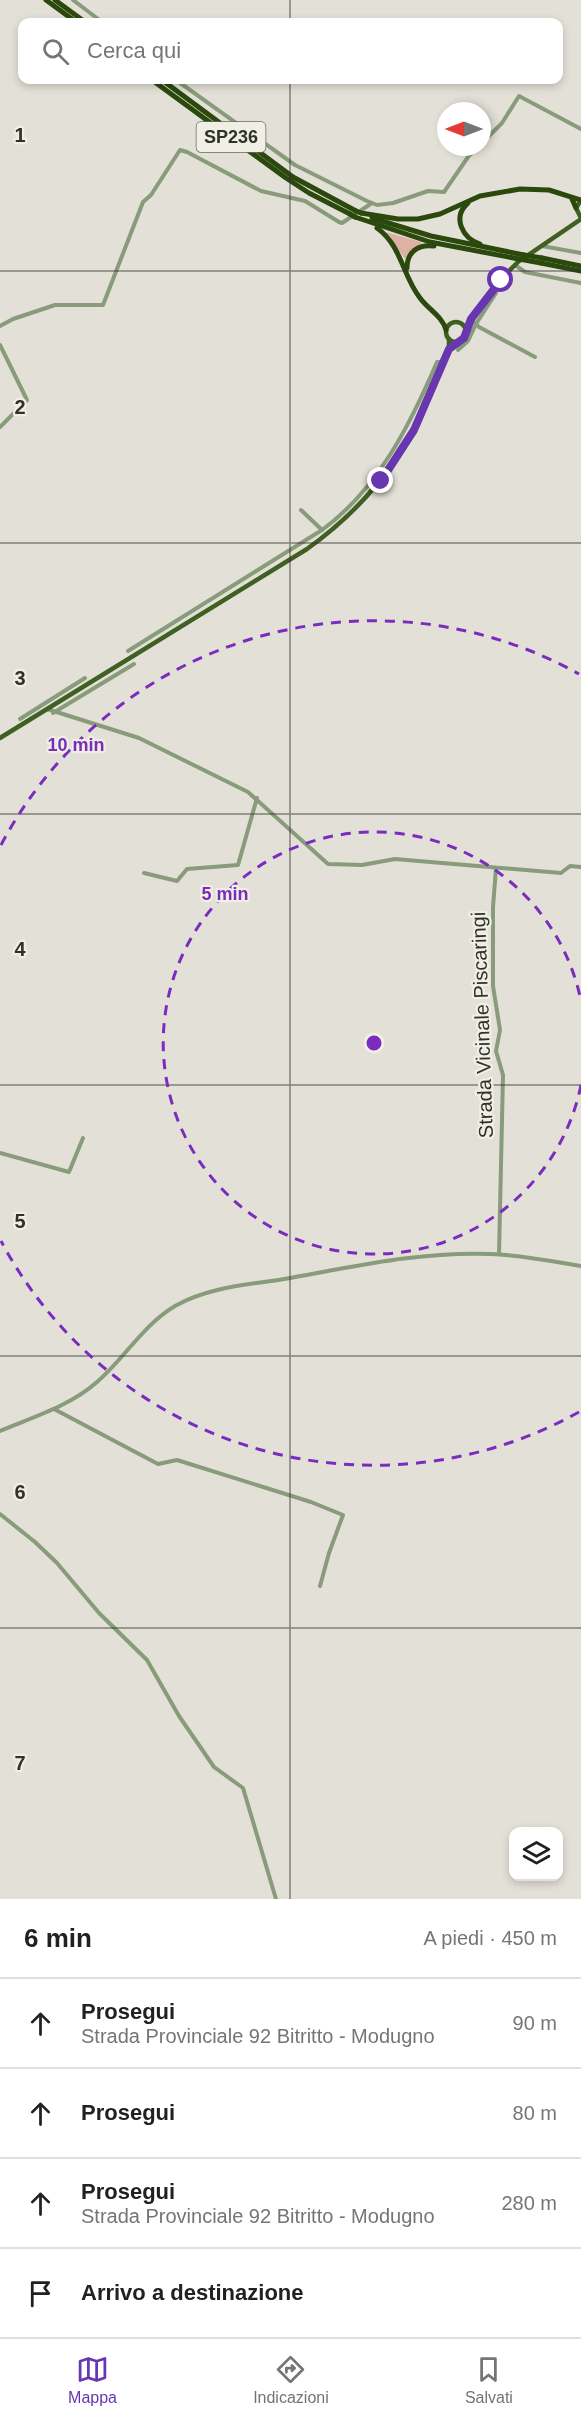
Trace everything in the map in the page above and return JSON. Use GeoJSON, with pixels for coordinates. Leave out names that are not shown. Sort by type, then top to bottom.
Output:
{"type":"FeatureCollection","features":[{"type":"Feature","properties":{"kind":"highway"},"geometry":{"type":"LineString","coordinates":[[46,0],[54,2],[79,18]]}},
{"type":"Feature","properties":{"kind":"highway"},"geometry":{"type":"LineString","coordinates":[[54,2],[72,18]]}},
{"type":"Feature","properties":{"kind":"highway","name":"SP236"},"geometry":{"type":"LineString","coordinates":[[157,84],[309,194],[355,214],[421,234],[581,271]]}},
{"type":"Feature","properties":{"kind":"highway","name":"SP236"},"geometry":{"type":"LineString","coordinates":[[167,84],[293,177],[373,225],[429,242],[521,257]]}},
{"type":"Feature","properties":{"kind":"highway"},"geometry":{"type":"LineString","coordinates":[[355,214],[418,219],[440,214],[497,191],[538,189],[557,192],[572,199],[581,200]]}},
{"type":"Feature","properties":{"kind":"highway"},"geometry":{"type":"LineString","coordinates":[[480,196],[464,207],[460,213],[464,235],[477,243],[521,257]]}},
{"type":"Feature","properties":{"kind":"highway"},"geometry":{"type":"LineString","coordinates":[[572,199],[576,210]]}},
{"type":"Feature","properties":{"kind":"highway"},"geometry":{"type":"LineString","coordinates":[[373,225],[395,246],[419,298],[441,320],[446,330]]}},
{"type":"Feature","properties":{"kind":"highway"},"geometry":{"type":"LineString","coordinates":[[407,273],[408,258],[416,248],[423,245],[485,252]]}},
{"type":"Feature","properties":{"kind":"highway","name":"SP236"},"geometry":{"type":"LineString","coordinates":[[541,261],[581,266]]}},
{"type":"Feature","properties":{"kind":"highway"},"geometry":{"type":"LineString","coordinates":[[441,320],[455,323]]}},
{"type":"Feature","properties":{"kind":"main road"},"geometry":{"type":"LineString","coordinates":[[575,221],[576,210],[581,200]]}},
{"type":"Feature","properties":{"kind":"main road"},"geometry":{"type":"LineString","coordinates":[[449,349],[462,340],[471,319],[515,265],[581,218],[576,210]]}},
{"type":"Feature","properties":{"kind":"main road"},"geometry":{"type":"LineString","coordinates":[[0,738],[63,700],[185,619],[323,537],[368,496],[408,442],[449,349],[446,330],[455,323],[471,319]]}},
{"type":"Feature","properties":{"kind":"main road"},"geometry":{"type":"LineString","coordinates":[[455,323],[464,326],[466,333]]}},
{"type":"Feature","properties":{"kind":"main road"},"geometry":{"type":"LineString","coordinates":[[449,339],[456,342]]}},
{"type":"Feature","properties":{"kind":"street"},"geometry":{"type":"LineString","coordinates":[[73,0],[97,18]]}},
{"type":"Feature","properties":{"kind":"street"},"geometry":{"type":"LineString","coordinates":[[182,84],[301,169],[372,203],[393,203],[428,191],[444,192],[469,156]]}},
{"type":"Feature","properties":{"kind":"street"},"geometry":{"type":"LineString","coordinates":[[491,134],[502,123],[519,96],[581,129]]}},
{"type":"Feature","properties":{"kind":"street"},"geometry":{"type":"LineString","coordinates":[[0,326],[55,305],[103,305],[143,202],[151,195],[180,150],[266,194],[305,201],[342,223],[372,203]]}},
{"type":"Feature","properties":{"kind":"street"},"geometry":{"type":"LineString","coordinates":[[542,246],[581,253]]}},
{"type":"Feature","properties":{"kind":"street"},"geometry":{"type":"LineString","coordinates":[[515,265],[525,272],[581,283]]}},
{"type":"Feature","properties":{"kind":"street"},"geometry":{"type":"LineString","coordinates":[[458,350],[468,341],[496,293],[494,290]]}},
{"type":"Feature","properties":{"kind":"street"},"geometry":{"type":"LineString","coordinates":[[471,319],[535,357]]}},
{"type":"Feature","properties":{"kind":"street"},"geometry":{"type":"LineString","coordinates":[[0,345],[27,400],[0,427]]}},
{"type":"Feature","properties":{"kind":"street"},"geometry":{"type":"LineString","coordinates":[[128,651],[185,619],[322,530],[348,508],[382,468],[408,425],[437,362],[444,362]]}},
{"type":"Feature","properties":{"kind":"street"},"geometry":{"type":"LineString","coordinates":[[301,510],[322,530]]}},
{"type":"Feature","properties":{"kind":"street"},"geometry":{"type":"LineString","coordinates":[[53,713],[134,664]]}},
{"type":"Feature","properties":{"kind":"street"},"geometry":{"type":"LineString","coordinates":[[20,719],[85,678]]}},
{"type":"Feature","properties":{"kind":"street"},"geometry":{"type":"LineString","coordinates":[[59,695],[63,700]]}},
{"type":"Feature","properties":{"kind":"street"},"geometry":{"type":"LineString","coordinates":[[47,710],[139,738],[252,794],[328,864],[362,865],[395,859],[561,873],[570,866],[581,867]]}},
{"type":"Feature","properties":{"kind":"street"},"geometry":{"type":"LineString","coordinates":[[144,873],[177,881],[187,869],[238,865],[257,798]]}},
{"type":"Feature","properties":{"kind":"street","name":"Strada Vicinale Piscaringi"},"geometry":{"type":"LineString","coordinates":[[496,868],[493,906],[493,986],[500,1030],[496,1052],[503,1076],[499,1254]]}},
{"type":"Feature","properties":{"kind":"street"},"geometry":{"type":"LineString","coordinates":[[0,1153],[69,1172],[83,1138]]}},
{"type":"Feature","properties":{"kind":"street"},"geometry":{"type":"LineString","coordinates":[[0,1431],[78,1396],[99,1381],[157,1318],[175,1306],[214,1290],[389,1260],[470,1254],[499,1254],[581,1266]]}},
{"type":"Feature","properties":{"kind":"street"},"geometry":{"type":"LineString","coordinates":[[53,1409],[158,1464],[177,1460],[311,1502],[343,1515],[320,1586]]}},
{"type":"Feature","properties":{"kind":"street"},"geometry":{"type":"LineString","coordinates":[[0,1514],[57,1563],[99,1613],[144,1656],[179,1716],[214,1767],[243,1788],[276,1899]]}},
{"type":"Feature","properties":{"kind":"shaded area"},"geometry":{"type":"Polygon","coordinates":[[[386,232],[421,242],[422,243],[405,259],[386,232]]]}},
{"type":"Feature","properties":{"kind":"route"},"geometry":{"type":"LineString","coordinates":[[381,481],[414,430],[449,349],[464,338],[471,319],[501,280]]}}]}
